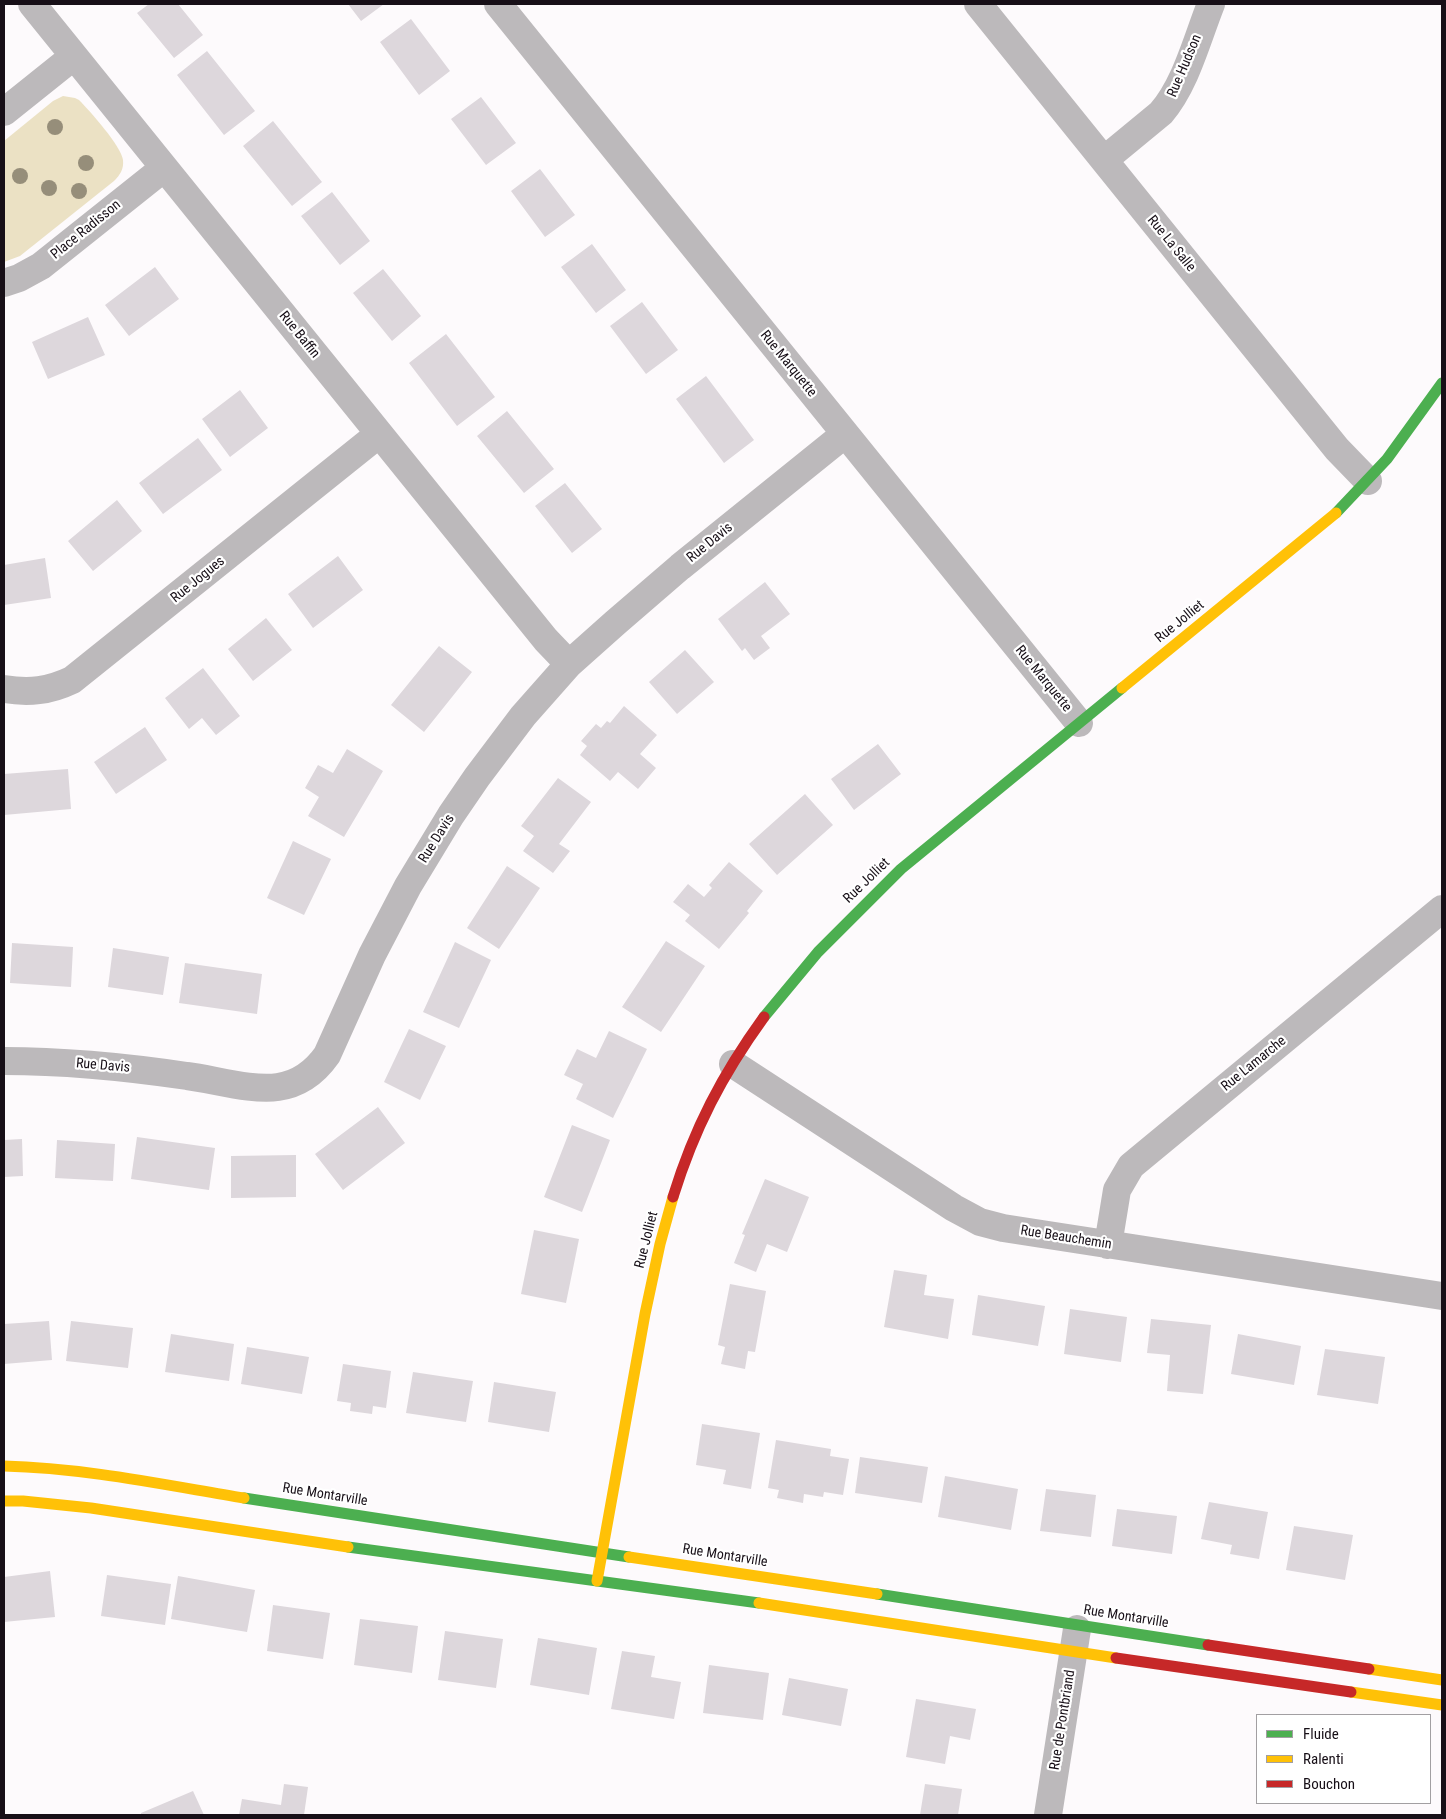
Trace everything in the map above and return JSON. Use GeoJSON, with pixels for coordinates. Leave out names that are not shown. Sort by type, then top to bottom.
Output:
{"type":"FeatureCollection","features":[{"type":"Feature","properties":{"kind":"street","name":"Rue Baffin"},"geometry":{"type":"LineString","coordinates":[[32,4],[378,434],[546,640],[569,664]]}},
{"type":"Feature","properties":{"kind":"street","name":"Rue Marquette"},"geometry":{"type":"LineString","coordinates":[[498,4],[1079,724]]}},
{"type":"Feature","properties":{"kind":"street","name":"Rue La Salle"},"geometry":{"type":"LineString","coordinates":[[978,4],[1337,449],[1368,481]]}},
{"type":"Feature","properties":{"kind":"street","name":"Rue Hudson"},"geometry":{"type":"LineString","coordinates":[[1104,160],[1161,113],[1168,104],[1180,82],[1211,4]]}},
{"type":"Feature","properties":{"kind":"street"},"geometry":{"type":"LineString","coordinates":[[4,112],[74,56]]}},
{"type":"Feature","properties":{"kind":"street","name":"Place Radisson"},"geometry":{"type":"LineString","coordinates":[[4,283],[19,278],[41,266],[164,168]]}},
{"type":"Feature","properties":{"kind":"street","name":"Rue Jolliet"},"geometry":{"type":"LineString","coordinates":[[597,1581],[645,1312],[664,1229],[695,1134],[706,1110],[756,1028],[779,998],[836,933],[867,901],[938,837],[1338,511],[1368,481],[1406,434],[1442,383]]}},
{"type":"Feature","properties":{"kind":"street","name":"Rue Jogues"},"geometry":{"type":"LineString","coordinates":[[4,689],[40,691],[72,680],[378,434]]}},
{"type":"Feature","properties":{"kind":"street","name":"Rue Davis"},"geometry":{"type":"LineString","coordinates":[[4,1061],[98,1064],[265,1088],[286,1086],[305,1077],[327,1055],[389,921],[450,816],[523,716],[569,664],[680,567],[846,434]]}},
{"type":"Feature","properties":{"kind":"street","name":"Rue Lamarche"},"geometry":{"type":"LineString","coordinates":[[1108,1245],[1117,1190],[1131,1166],[1442,909]]}},
{"type":"Feature","properties":{"kind":"street","name":"Rue Beauchemin"},"geometry":{"type":"LineString","coordinates":[[733,1064],[969,1217],[980,1222],[1003,1228],[1108,1245],[1442,1296]]}},
{"type":"Feature","properties":{"kind":"street","name":"Rue Montarville"},"geometry":{"type":"LineString","coordinates":[[4,1466],[94,1474],[602,1552],[1442,1705]]}},
{"type":"Feature","properties":{"kind":"street","name":"Rue Montarville"},"geometry":{"type":"LineString","coordinates":[[4,1501],[23,1501],[91,1508],[331,1546],[745,1601],[1442,1680]]}},
{"type":"Feature","properties":{"kind":"street","name":"Rue de Pontbriand"},"geometry":{"type":"LineString","coordinates":[[1048,1815],[1076,1638]]}},
{"type":"Feature","properties":{"kind":"shaded area"},"geometry":{"type":"Polygon","coordinates":[[[63,96],[79,100],[104,129],[121,154],[123,160],[122,169],[114,181],[20,256],[4,262],[4,141],[53,101],[63,96]]]}},
{"type":"Feature","properties":{"kind":"building"},"geometry":{"type":"Polygon","coordinates":[[[149,4],[178,4],[203,35],[174,58],[137,13],[149,4]]]}},
{"type":"Feature","properties":{"kind":"building"},"geometry":{"type":"Polygon","coordinates":[[[348,4],[384,4],[361,21],[348,4]]]}},
{"type":"Feature","properties":{"kind":"building"},"geometry":{"type":"Polygon","coordinates":[[[411,19],[450,71],[419,95],[380,42],[411,19]]]}},
{"type":"Feature","properties":{"kind":"building"},"geometry":{"type":"Polygon","coordinates":[[[207,51],[255,111],[224,135],[177,75],[207,51]]]}},
{"type":"Feature","properties":{"kind":"building"},"geometry":{"type":"Polygon","coordinates":[[[481,97],[516,143],[486,165],[451,119],[481,97]]]}},
{"type":"Feature","properties":{"kind":"building"},"geometry":{"type":"Polygon","coordinates":[[[273,121],[322,182],[292,206],[243,146],[273,121]]]}},
{"type":"Feature","properties":{"kind":"building"},"geometry":{"type":"Polygon","coordinates":[[[540,169],[575,215],[545,237],[511,191],[540,169]]]}},
{"type":"Feature","properties":{"kind":"building"},"geometry":{"type":"Polygon","coordinates":[[[332,192],[370,241],[340,265],[301,216],[332,192]]]}},
{"type":"Feature","properties":{"kind":"building"},"geometry":{"type":"Polygon","coordinates":[[[592,244],[626,290],[596,313],[561,267],[592,244]]]}},
{"type":"Feature","properties":{"kind":"building"},"geometry":{"type":"Polygon","coordinates":[[[155,267],[179,299],[129,336],[105,305],[155,267]]]}},
{"type":"Feature","properties":{"kind":"building"},"geometry":{"type":"Polygon","coordinates":[[[383,269],[421,316],[392,341],[353,293],[383,269]]]}},
{"type":"Feature","properties":{"kind":"building"},"geometry":{"type":"Polygon","coordinates":[[[642,302],[678,350],[646,374],[610,326],[642,302]]]}},
{"type":"Feature","properties":{"kind":"building"},"geometry":{"type":"Polygon","coordinates":[[[88,317],[105,355],[48,379],[32,342],[88,317]]]}},
{"type":"Feature","properties":{"kind":"building"},"geometry":{"type":"Polygon","coordinates":[[[446,334],[495,397],[457,426],[409,363],[446,334]]]}},
{"type":"Feature","properties":{"kind":"building"},"geometry":{"type":"Polygon","coordinates":[[[706,376],[754,440],[724,463],[676,399],[706,376]]]}},
{"type":"Feature","properties":{"kind":"building"},"geometry":{"type":"Polygon","coordinates":[[[240,390],[268,428],[230,457],[202,419],[240,390]]]}},
{"type":"Feature","properties":{"kind":"building"},"geometry":{"type":"Polygon","coordinates":[[[507,411],[554,469],[524,493],[477,436],[507,411]]]}},
{"type":"Feature","properties":{"kind":"building"},"geometry":{"type":"Polygon","coordinates":[[[198,438],[222,470],[163,514],[139,483],[198,438]]]}},
{"type":"Feature","properties":{"kind":"building"},"geometry":{"type":"Polygon","coordinates":[[[565,483],[602,529],[572,553],[535,506],[565,483]]]}},
{"type":"Feature","properties":{"kind":"building"},"geometry":{"type":"Polygon","coordinates":[[[117,500],[142,531],[93,571],[68,541],[117,500]]]}},
{"type":"Feature","properties":{"kind":"building"},"geometry":{"type":"Polygon","coordinates":[[[338,556],[363,590],[313,628],[288,594],[338,556]]]}},
{"type":"Feature","properties":{"kind":"building"},"geometry":{"type":"Polygon","coordinates":[[[45,558],[51,598],[4,605],[4,565],[45,558]]]}},
{"type":"Feature","properties":{"kind":"building"},"geometry":{"type":"Polygon","coordinates":[[[765,582],[790,614],[761,636],[770,648],[754,660],[745,648],[742,651],[718,619],[765,582]]]}},
{"type":"Feature","properties":{"kind":"building"},"geometry":{"type":"Polygon","coordinates":[[[266,618],[292,650],[253,681],[228,649],[266,618]]]}},
{"type":"Feature","properties":{"kind":"building"},"geometry":{"type":"Polygon","coordinates":[[[439,646],[472,672],[424,732],[391,705],[439,646]]]}},
{"type":"Feature","properties":{"kind":"building"},"geometry":{"type":"Polygon","coordinates":[[[685,650],[714,682],[677,714],[649,682],[685,650]]]}},
{"type":"Feature","properties":{"kind":"building"},"geometry":{"type":"Polygon","coordinates":[[[203,668],[240,716],[216,735],[202,718],[189,729],[165,698],[203,668]]]}},
{"type":"Feature","properties":{"kind":"building"},"geometry":{"type":"Polygon","coordinates":[[[624,706],[657,735],[640,754],[656,768],[638,789],[618,772],[610,781],[580,755],[587,746],[581,741],[596,724],[601,728],[607,721],[610,723],[624,706]]]}},
{"type":"Feature","properties":{"kind":"building"},"geometry":{"type":"Polygon","coordinates":[[[145,727],[167,760],[116,794],[94,762],[145,727]]]}},
{"type":"Feature","properties":{"kind":"building"},"geometry":{"type":"Polygon","coordinates":[[[878,744],[901,774],[854,810],[831,779],[878,744]]]}},
{"type":"Feature","properties":{"kind":"building"},"geometry":{"type":"Polygon","coordinates":[[[347,749],[383,771],[344,837],[308,816],[319,797],[305,788],[318,765],[333,773],[347,749]]]}},
{"type":"Feature","properties":{"kind":"building"},"geometry":{"type":"Polygon","coordinates":[[[68,769],[71,809],[4,815],[4,774],[68,769]]]}},
{"type":"Feature","properties":{"kind":"building"},"geometry":{"type":"Polygon","coordinates":[[[558,778],[591,802],[559,844],[570,851],[553,873],[523,851],[534,836],[521,826],[558,778]]]}},
{"type":"Feature","properties":{"kind":"building"},"geometry":{"type":"Polygon","coordinates":[[[805,794],[833,825],[777,875],[749,844],[805,794]]]}},
{"type":"Feature","properties":{"kind":"building"},"geometry":{"type":"Polygon","coordinates":[[[293,841],[331,859],[304,915],[267,898],[293,841]]]}},
{"type":"Feature","properties":{"kind":"building"},"geometry":{"type":"Polygon","coordinates":[[[729,862],[763,891],[747,911],[749,913],[719,949],[685,921],[690,915],[673,902],[688,884],[704,897],[712,888],[709,885],[729,862]]]}},
{"type":"Feature","properties":{"kind":"building"},"geometry":{"type":"Polygon","coordinates":[[[507,866],[540,888],[499,949],[467,928],[507,866]]]}},
{"type":"Feature","properties":{"kind":"building"},"geometry":{"type":"Polygon","coordinates":[[[666,941],[705,966],[661,1032],[622,1007],[666,941]]]}},
{"type":"Feature","properties":{"kind":"building"},"geometry":{"type":"Polygon","coordinates":[[[455,942],[491,960],[459,1028],[423,1012],[455,942]]]}},
{"type":"Feature","properties":{"kind":"building"},"geometry":{"type":"Polygon","coordinates":[[[12,943],[73,947],[71,987],[10,983],[12,943]]]}},
{"type":"Feature","properties":{"kind":"building"},"geometry":{"type":"Polygon","coordinates":[[[113,948],[169,957],[163,995],[108,987],[113,948]]]}},
{"type":"Feature","properties":{"kind":"building"},"geometry":{"type":"Polygon","coordinates":[[[185,963],[262,974],[257,1014],[179,1003],[185,963]]]}},
{"type":"Feature","properties":{"kind":"building"},"geometry":{"type":"Polygon","coordinates":[[[409,1029],[446,1046],[420,1100],[384,1082],[409,1029]]]}},
{"type":"Feature","properties":{"kind":"building"},"geometry":{"type":"Polygon","coordinates":[[[609,1031],[647,1049],[613,1118],[576,1099],[583,1084],[564,1075],[577,1049],[596,1058],[609,1031]]]}},
{"type":"Feature","properties":{"kind":"building"},"geometry":{"type":"Polygon","coordinates":[[[378,1107],[405,1143],[343,1190],[315,1154],[378,1107]]]}},
{"type":"Feature","properties":{"kind":"building"},"geometry":{"type":"Polygon","coordinates":[[[572,1125],[610,1140],[582,1212],[544,1197],[572,1125]]]}},
{"type":"Feature","properties":{"kind":"building"},"geometry":{"type":"Polygon","coordinates":[[[137,1137],[215,1148],[209,1190],[131,1179],[137,1137]]]}},
{"type":"Feature","properties":{"kind":"building"},"geometry":{"type":"Polygon","coordinates":[[[22,1139],[23,1176],[4,1177],[4,1140],[22,1139]]]}},
{"type":"Feature","properties":{"kind":"building"},"geometry":{"type":"Polygon","coordinates":[[[57,1140],[115,1144],[113,1181],[55,1178],[57,1140]]]}},
{"type":"Feature","properties":{"kind":"building"},"geometry":{"type":"Polygon","coordinates":[[[296,1155],[296,1197],[231,1198],[231,1156],[296,1155]]]}},
{"type":"Feature","properties":{"kind":"building"},"geometry":{"type":"Polygon","coordinates":[[[765,1179],[809,1197],[787,1252],[767,1244],[756,1272],[734,1263],[745,1235],[742,1234],[765,1179]]]}},
{"type":"Feature","properties":{"kind":"building"},"geometry":{"type":"Polygon","coordinates":[[[534,1230],[579,1239],[566,1303],[521,1294],[534,1230]]]}},
{"type":"Feature","properties":{"kind":"building"},"geometry":{"type":"Polygon","coordinates":[[[894,1270],[927,1275],[924,1295],[954,1299],[948,1339],[884,1327],[894,1270]]]}},
{"type":"Feature","properties":{"kind":"building"},"geometry":{"type":"Polygon","coordinates":[[[730,1284],[766,1291],[755,1352],[748,1351],[745,1369],[721,1364],[725,1347],[718,1345],[730,1284]]]}},
{"type":"Feature","properties":{"kind":"building"},"geometry":{"type":"Polygon","coordinates":[[[978,1295],[1045,1306],[1038,1346],[972,1335],[978,1295]]]}},
{"type":"Feature","properties":{"kind":"building"},"geometry":{"type":"Polygon","coordinates":[[[1070,1309],[1127,1317],[1121,1362],[1064,1354],[1070,1309]]]}},
{"type":"Feature","properties":{"kind":"building"},"geometry":{"type":"Polygon","coordinates":[[[1151,1319],[1211,1325],[1203,1394],[1167,1391],[1170,1355],[1147,1353],[1151,1319]]]}},
{"type":"Feature","properties":{"kind":"building"},"geometry":{"type":"Polygon","coordinates":[[[49,1321],[52,1360],[4,1364],[4,1324],[49,1321]]]}},
{"type":"Feature","properties":{"kind":"building"},"geometry":{"type":"Polygon","coordinates":[[[71,1321],[133,1328],[128,1368],[66,1361],[71,1321]]]}},
{"type":"Feature","properties":{"kind":"building"},"geometry":{"type":"Polygon","coordinates":[[[171,1334],[234,1344],[229,1381],[165,1372],[171,1334]]]}},
{"type":"Feature","properties":{"kind":"building"},"geometry":{"type":"Polygon","coordinates":[[[1238,1334],[1301,1346],[1294,1385],[1231,1374],[1238,1334]]]}},
{"type":"Feature","properties":{"kind":"building"},"geometry":{"type":"Polygon","coordinates":[[[247,1347],[309,1357],[302,1394],[241,1384],[247,1347]]]}},
{"type":"Feature","properties":{"kind":"building"},"geometry":{"type":"Polygon","coordinates":[[[1325,1349],[1385,1357],[1378,1404],[1317,1395],[1325,1349]]]}},
{"type":"Feature","properties":{"kind":"building"},"geometry":{"type":"Polygon","coordinates":[[[343,1364],[391,1371],[386,1408],[373,1406],[372,1414],[350,1411],[351,1403],[337,1401],[343,1364]]]}},
{"type":"Feature","properties":{"kind":"building"},"geometry":{"type":"Polygon","coordinates":[[[413,1372],[473,1381],[466,1422],[406,1413],[413,1372]]]}},
{"type":"Feature","properties":{"kind":"building"},"geometry":{"type":"Polygon","coordinates":[[[494,1382],[556,1392],[549,1432],[488,1422],[494,1382]]]}},
{"type":"Feature","properties":{"kind":"building"},"geometry":{"type":"Polygon","coordinates":[[[702,1424],[760,1433],[751,1489],[723,1484],[726,1470],[696,1465],[702,1424]]]}},
{"type":"Feature","properties":{"kind":"building"},"geometry":{"type":"Polygon","coordinates":[[[776,1440],[831,1449],[830,1456],[849,1459],[843,1495],[824,1492],[823,1497],[804,1494],[803,1503],[777,1498],[779,1490],[768,1488],[776,1440]]]}},
{"type":"Feature","properties":{"kind":"building"},"geometry":{"type":"Polygon","coordinates":[[[860,1457],[928,1467],[922,1503],[855,1493],[860,1457]]]}},
{"type":"Feature","properties":{"kind":"building"},"geometry":{"type":"Polygon","coordinates":[[[945,1476],[1018,1489],[1011,1530],[938,1517],[945,1476]]]}},
{"type":"Feature","properties":{"kind":"building"},"geometry":{"type":"Polygon","coordinates":[[[1046,1489],[1096,1495],[1091,1537],[1040,1531],[1046,1489]]]}},
{"type":"Feature","properties":{"kind":"building"},"geometry":{"type":"Polygon","coordinates":[[[1209,1502],[1268,1512],[1259,1559],[1230,1554],[1232,1545],[1201,1539],[1209,1502]]]}},
{"type":"Feature","properties":{"kind":"building"},"geometry":{"type":"Polygon","coordinates":[[[1117,1509],[1177,1516],[1172,1554],[1112,1546],[1117,1509]]]}},
{"type":"Feature","properties":{"kind":"building"},"geometry":{"type":"Polygon","coordinates":[[[1294,1526],[1353,1535],[1345,1580],[1286,1570],[1294,1526]]]}},
{"type":"Feature","properties":{"kind":"building"},"geometry":{"type":"Polygon","coordinates":[[[50,1571],[55,1617],[4,1622],[4,1577],[50,1571]]]}},
{"type":"Feature","properties":{"kind":"building"},"geometry":{"type":"Polygon","coordinates":[[[107,1575],[171,1584],[165,1625],[101,1616],[107,1575]]]}},
{"type":"Feature","properties":{"kind":"building"},"geometry":{"type":"Polygon","coordinates":[[[178,1576],[255,1590],[247,1632],[171,1619],[178,1576]]]}},
{"type":"Feature","properties":{"kind":"building"},"geometry":{"type":"Polygon","coordinates":[[[273,1605],[330,1613],[323,1659],[267,1651],[273,1605]]]}},
{"type":"Feature","properties":{"kind":"building"},"geometry":{"type":"Polygon","coordinates":[[[360,1619],[418,1626],[412,1673],[354,1665],[360,1619]]]}},
{"type":"Feature","properties":{"kind":"building"},"geometry":{"type":"Polygon","coordinates":[[[445,1631],[503,1639],[496,1688],[438,1680],[445,1631]]]}},
{"type":"Feature","properties":{"kind":"building"},"geometry":{"type":"Polygon","coordinates":[[[538,1638],[597,1648],[589,1695],[530,1685],[538,1638]]]}},
{"type":"Feature","properties":{"kind":"building"},"geometry":{"type":"Polygon","coordinates":[[[622,1651],[655,1656],[651,1677],[681,1682],[674,1719],[611,1709],[622,1651]]]}},
{"type":"Feature","properties":{"kind":"building"},"geometry":{"type":"Polygon","coordinates":[[[709,1665],[769,1673],[763,1720],[703,1713],[709,1665]]]}},
{"type":"Feature","properties":{"kind":"building"},"geometry":{"type":"Polygon","coordinates":[[[789,1678],[848,1689],[841,1726],[782,1715],[789,1678]]]}},
{"type":"Feature","properties":{"kind":"building"},"geometry":{"type":"Polygon","coordinates":[[[916,1699],[976,1709],[970,1740],[950,1736],[945,1764],[906,1757],[916,1699]]]}},
{"type":"Feature","properties":{"kind":"building"},"geometry":{"type":"Polygon","coordinates":[[[284,1784],[308,1787],[304,1815],[239,1815],[242,1799],[281,1805],[284,1784]]]}},
{"type":"Feature","properties":{"kind":"building"},"geometry":{"type":"Polygon","coordinates":[[[925,1784],[962,1789],[958,1815],[920,1815],[925,1784]]]}},
{"type":"Feature","properties":{"kind":"building"},"geometry":{"type":"Polygon","coordinates":[[[193,1791],[204,1815],[141,1815],[141,1813],[193,1791]]]}},
{"type":"Feature","properties":{"kind":"traffic: fast"},"geometry":{"type":"LineString","coordinates":[[1336,513],[1387,459],[1442,383]]}},
{"type":"Feature","properties":{"kind":"traffic: fast"},"geometry":{"type":"LineString","coordinates":[[764,1017],[818,952],[901,869],[1122,688]]}},
{"type":"Feature","properties":{"kind":"traffic: fast"},"geometry":{"type":"LineString","coordinates":[[244,1498],[629,1557]]}},
{"type":"Feature","properties":{"kind":"traffic: fast"},"geometry":{"type":"LineString","coordinates":[[348,1547],[759,1603]]}},
{"type":"Feature","properties":{"kind":"traffic: fast"},"geometry":{"type":"LineString","coordinates":[[877,1594],[1208,1645]]}},
{"type":"Feature","properties":{"kind":"traffic: slow"},"geometry":{"type":"LineString","coordinates":[[1122,688],[1336,513]]}},
{"type":"Feature","properties":{"kind":"traffic: slow"},"geometry":{"type":"LineString","coordinates":[[597,1581],[645,1314],[660,1244],[673,1197]]}},
{"type":"Feature","properties":{"kind":"traffic: slow"},"geometry":{"type":"LineString","coordinates":[[4,1466],[65,1470],[244,1498]]}},
{"type":"Feature","properties":{"kind":"traffic: slow"},"geometry":{"type":"LineString","coordinates":[[4,1501],[23,1501],[91,1508],[348,1547]]}},
{"type":"Feature","properties":{"kind":"traffic: slow"},"geometry":{"type":"LineString","coordinates":[[629,1557],[877,1594]]}},
{"type":"Feature","properties":{"kind":"traffic: slow"},"geometry":{"type":"LineString","coordinates":[[759,1603],[1116,1658]]}},
{"type":"Feature","properties":{"kind":"traffic: slow"},"geometry":{"type":"LineString","coordinates":[[1369,1669],[1442,1680]]}},
{"type":"Feature","properties":{"kind":"traffic: slow"},"geometry":{"type":"LineString","coordinates":[[1351,1692],[1442,1705]]}},
{"type":"Feature","properties":{"kind":"traffic: jam"},"geometry":{"type":"LineString","coordinates":[[673,1197],[690,1148],[711,1103],[735,1060],[764,1017]]}},
{"type":"Feature","properties":{"kind":"traffic: jam"},"geometry":{"type":"LineString","coordinates":[[1208,1645],[1369,1669]]}},
{"type":"Feature","properties":{"kind":"traffic: jam"},"geometry":{"type":"LineString","coordinates":[[1116,1658],[1351,1692]]}}]}
